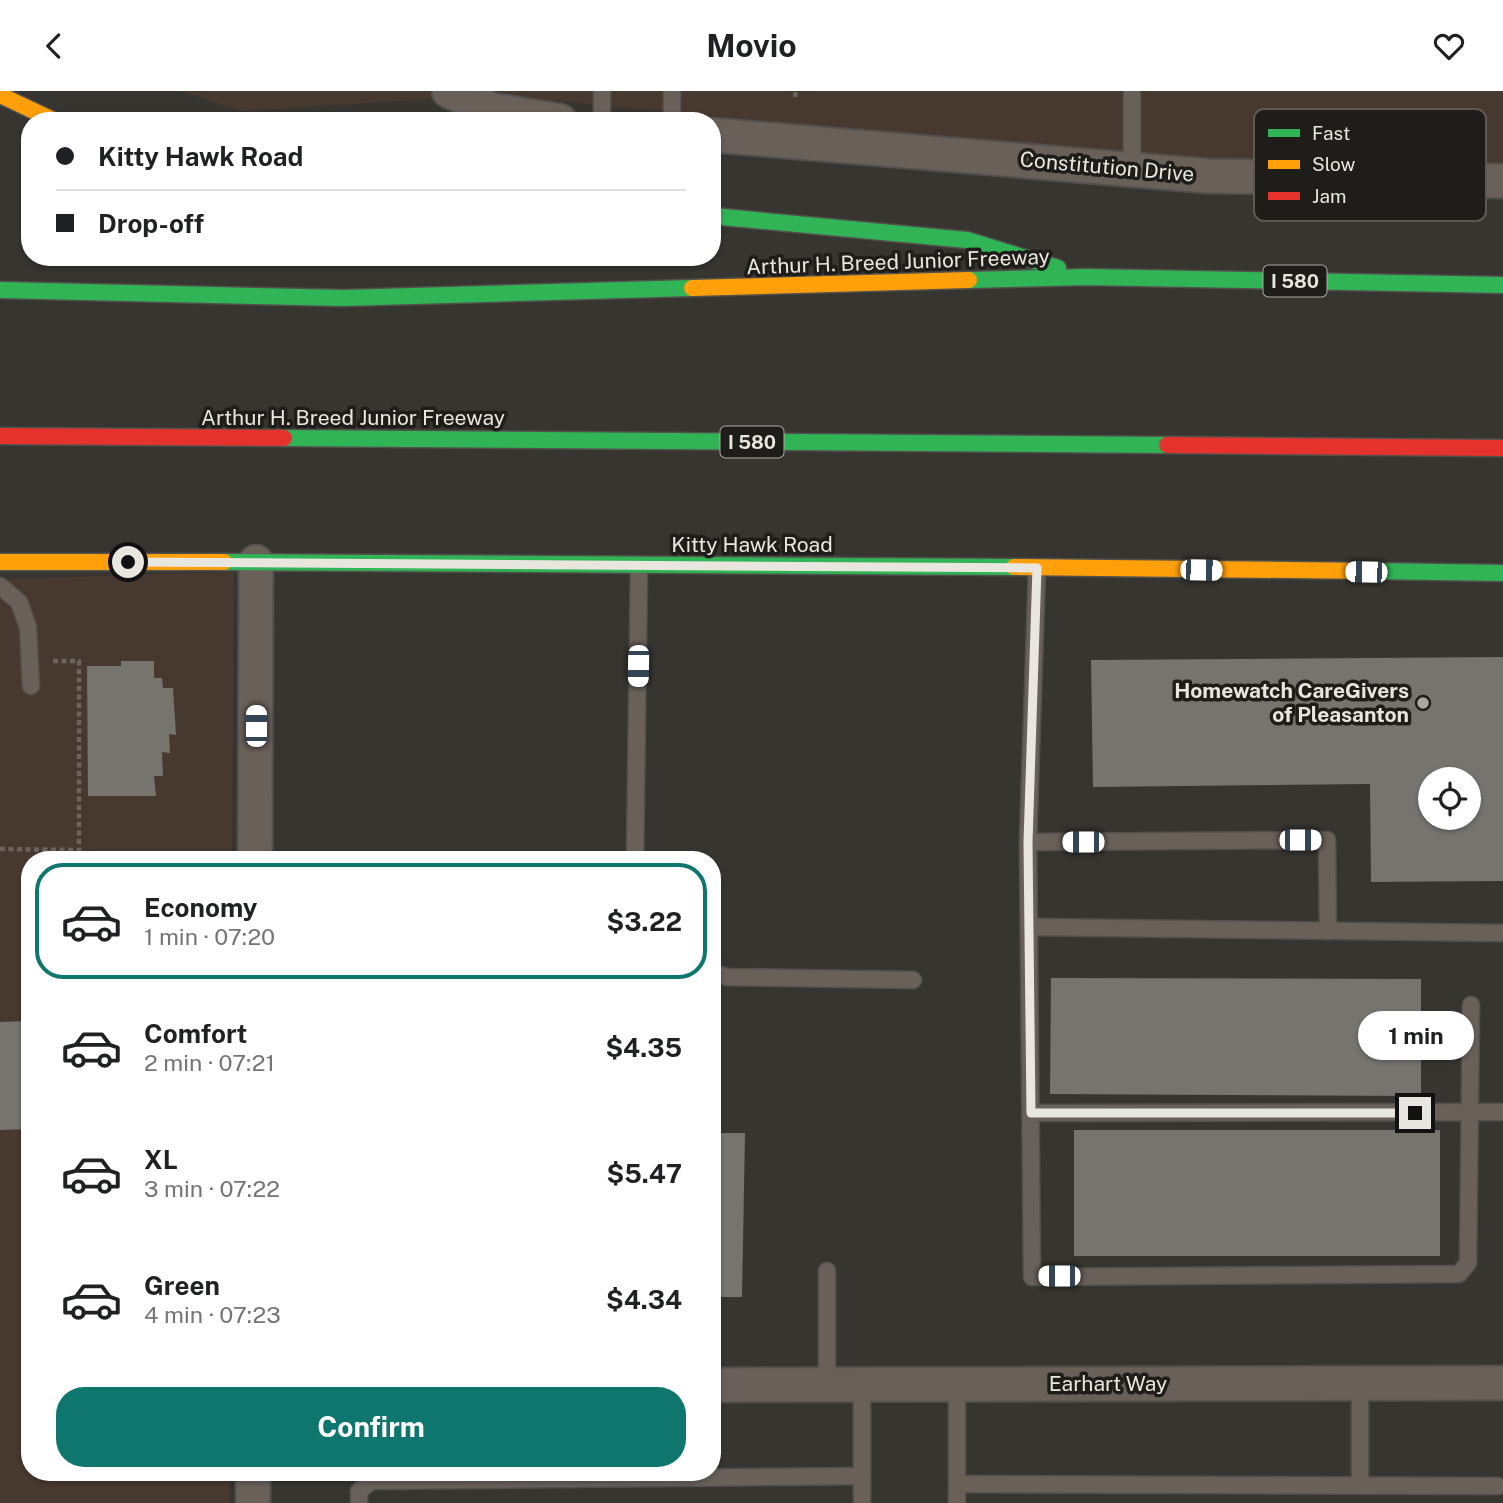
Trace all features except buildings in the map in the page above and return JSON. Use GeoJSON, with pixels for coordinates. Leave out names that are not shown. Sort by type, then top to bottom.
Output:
{"type":"FeatureCollection","features":[{"type":"Feature","properties":{"kind":"main road"},"geometry":{"type":"LineString","coordinates":[[0,95],[36,112]]}},
{"type":"Feature","properties":{"kind":"main road"},"geometry":{"type":"LineString","coordinates":[[721,217],[967,240],[1087,277]]}},
{"type":"Feature","properties":{"kind":"main road","name":"Arthur H. Breed Junior Freeway"},"geometry":{"type":"LineString","coordinates":[[0,291],[343,298],[1087,277],[1503,285]]}},
{"type":"Feature","properties":{"kind":"main road","name":"Arthur H. Breed Junior Freeway"},"geometry":{"type":"LineString","coordinates":[[0,436],[1503,448]]}},
{"type":"Feature","properties":{"kind":"main road","name":"Kitty Hawk Road"},"geometry":{"type":"LineString","coordinates":[[0,562],[1503,573]]}},
{"type":"Feature","properties":{"kind":"street"},"geometry":{"type":"LineString","coordinates":[[449,91],[492,110],[504,112]]}},
{"type":"Feature","properties":{"kind":"street","name":"Constitution Drive"},"geometry":{"type":"LineString","coordinates":[[721,136],[1132,170],[1254,177]]}},
{"type":"Feature","properties":{"kind":"street"},"geometry":{"type":"LineString","coordinates":[[255,851],[256,562]]}},
{"type":"Feature","properties":{"kind":"street","name":"Earhart Way"},"geometry":{"type":"LineString","coordinates":[[721,1385],[1503,1383]]}},
{"type":"Feature","properties":{"kind":"street"},"geometry":{"type":"LineString","coordinates":[[253,1481],[253,1503]]}},
{"type":"Feature","properties":{"kind":"lane"},"geometry":{"type":"LineString","coordinates":[[602,91],[602,112]]}},
{"type":"Feature","properties":{"kind":"lane"},"geometry":{"type":"LineString","coordinates":[[672,91],[672,112]]}},
{"type":"Feature","properties":{"kind":"lane"},"geometry":{"type":"LineString","coordinates":[[1132,91],[1132,170]]}},
{"type":"Feature","properties":{"kind":"lane"},"geometry":{"type":"LineString","coordinates":[[635,851],[639,565]]}},
{"type":"Feature","properties":{"kind":"lane"},"geometry":{"type":"LineString","coordinates":[[1037,568],[1028,842],[1032,1277],[1459,1274],[1468,1263],[1471,1005]]}},
{"type":"Feature","properties":{"kind":"lane"},"geometry":{"type":"LineString","coordinates":[[0,586],[19,602],[28,627],[31,686]]}},
{"type":"Feature","properties":{"kind":"lane"},"geometry":{"type":"LineString","coordinates":[[1028,842],[1327,840],[1328,931]]}},
{"type":"Feature","properties":{"kind":"lane"},"geometry":{"type":"LineString","coordinates":[[1029,927],[1503,933]]}},
{"type":"Feature","properties":{"kind":"lane"},"geometry":{"type":"LineString","coordinates":[[721,975],[913,980]]}},
{"type":"Feature","properties":{"kind":"lane"},"geometry":{"type":"LineString","coordinates":[[1031,1113],[1503,1112]]}},
{"type":"Feature","properties":{"kind":"lane"},"geometry":{"type":"LineString","coordinates":[[827,1271],[827,1385]]}},
{"type":"Feature","properties":{"kind":"lane"},"geometry":{"type":"LineString","coordinates":[[862,1384],[862,1503]]}},
{"type":"Feature","properties":{"kind":"lane"},"geometry":{"type":"LineString","coordinates":[[957,1384],[957,1503]]}},
{"type":"Feature","properties":{"kind":"lane"},"geometry":{"type":"LineString","coordinates":[[1360,1384],[1360,1485]]}},
{"type":"Feature","properties":{"kind":"lane"},"geometry":{"type":"LineString","coordinates":[[721,1477],[862,1476]]}},
{"type":"Feature","properties":{"kind":"lane"},"geometry":{"type":"LineString","coordinates":[[359,1503],[359,1491],[371,1481]]}},
{"type":"Feature","properties":{"kind":"lane"},"geometry":{"type":"LineString","coordinates":[[957,1484],[1498,1486]]}},
{"type":"Feature","properties":{"kind":"path"},"geometry":{"type":"LineString","coordinates":[[0,849],[79,850],[79,661],[49,661]]}},
{"type":"Feature","properties":{"kind":"shaded area"},"geometry":{"type":"Polygon","coordinates":[[[180,91],[1503,91],[1503,162],[1486,162],[1486,109],[1254,109],[1254,160],[1160,159],[721,117],[721,112],[672,112],[496,95],[242,111],[180,91]]]}},
{"type":"Feature","properties":{"kind":"shaded area"},"geometry":{"type":"Polygon","coordinates":[[[234,572],[232,851],[21,851],[21,1481],[230,1481],[229,1503],[0,1503],[0,579],[234,572]]]}},
{"type":"Feature","properties":{"kind":"traffic: fast"},"geometry":{"type":"LineString","coordinates":[[721,217],[967,240],[1058,268]]}},
{"type":"Feature","properties":{"kind":"traffic: fast"},"geometry":{"type":"LineString","coordinates":[[969,280],[1087,277],[1503,285]]}},
{"type":"Feature","properties":{"kind":"traffic: fast"},"geometry":{"type":"LineString","coordinates":[[0,290],[343,298],[692,288]]}},
{"type":"Feature","properties":{"kind":"traffic: fast"},"geometry":{"type":"LineString","coordinates":[[284,438],[1167,445]]}},
{"type":"Feature","properties":{"kind":"traffic: fast"},"geometry":{"type":"LineString","coordinates":[[224,562],[1014,567]]}},
{"type":"Feature","properties":{"kind":"traffic: fast"},"geometry":{"type":"LineString","coordinates":[[1373,571],[1503,573]]}},
{"type":"Feature","properties":{"kind":"traffic: slow"},"geometry":{"type":"LineString","coordinates":[[0,95],[36,112]]}},
{"type":"Feature","properties":{"kind":"traffic: slow"},"geometry":{"type":"LineString","coordinates":[[692,288],[969,280]]}},
{"type":"Feature","properties":{"kind":"traffic: slow"},"geometry":{"type":"LineString","coordinates":[[0,562],[224,562]]}},
{"type":"Feature","properties":{"kind":"traffic: slow"},"geometry":{"type":"LineString","coordinates":[[1014,567],[1373,571]]}},
{"type":"Feature","properties":{"kind":"traffic: jam"},"geometry":{"type":"LineString","coordinates":[[0,436],[284,438]]}},
{"type":"Feature","properties":{"kind":"traffic: jam"},"geometry":{"type":"LineString","coordinates":[[1167,445],[1503,448]]}},
{"type":"Feature","properties":{"kind":"place","name":"Homewatch CareGivers of Pleasanton"},"geometry":{"type":"Point","coordinates":[1423,703]}},
{"type":"Feature","properties":{"kind":"route"},"geometry":{"type":"LineString","coordinates":[[128,562],[1037,568],[1028,842],[1031,1113],[1415,1113]]}}]}
